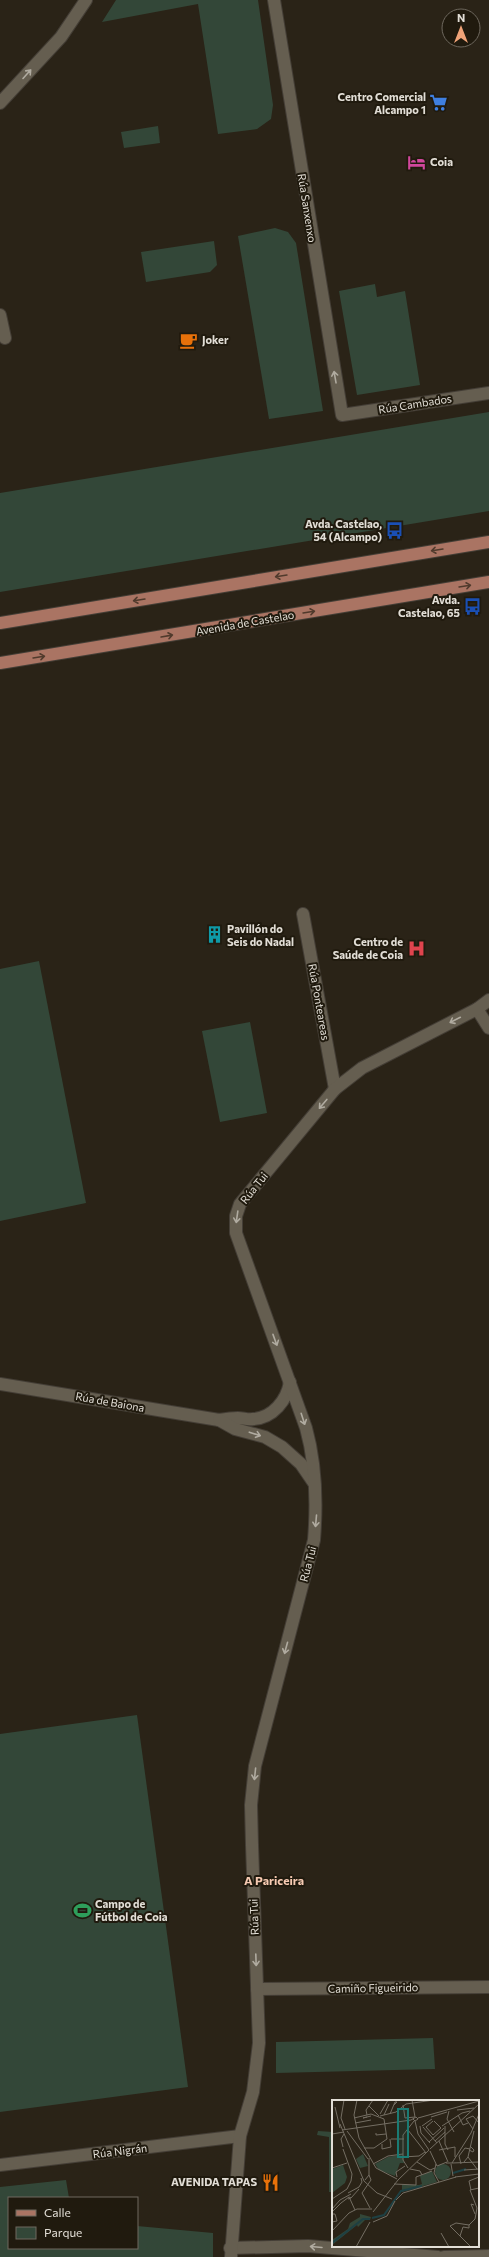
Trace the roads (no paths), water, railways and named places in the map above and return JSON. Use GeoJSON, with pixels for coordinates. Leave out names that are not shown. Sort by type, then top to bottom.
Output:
{"type":"FeatureCollection","features":[{"type":"Feature","properties":{"kind":"main road"},"geometry":{"type":"LineString","coordinates":[[0,623],[489,542]]}},
{"type":"Feature","properties":{"kind":"main road","name":"Avenida de Castelao"},"geometry":{"type":"LineString","coordinates":[[0,663],[489,582]]}},
{"type":"Feature","properties":{"kind":"street"},"geometry":{"type":"LineString","coordinates":[[0,102],[61,37],[86,0]]}},
{"type":"Feature","properties":{"kind":"street","name":"Rúa Sanxenxo"},"geometry":{"type":"LineString","coordinates":[[274,0],[342,415]]}},
{"type":"Feature","properties":{"kind":"street"},"geometry":{"type":"LineString","coordinates":[[0,315],[5,338]]}},
{"type":"Feature","properties":{"kind":"street","name":"Rúa Cambados"},"geometry":{"type":"LineString","coordinates":[[342,415],[489,393]]}},
{"type":"Feature","properties":{"kind":"street","name":"Rúa Ponteareas"},"geometry":{"type":"LineString","coordinates":[[303,914],[335,1089]]}},
{"type":"Feature","properties":{"kind":"street","name":"Rúa Tui"},"geometry":{"type":"LineString","coordinates":[[230,2253],[240,2136],[254,2092],[259,2050],[252,1838],[252,1805],[256,1766],[314,1540],[317,1506],[312,1447],[236,1233],[236,1216],[240,1204],[335,1089],[362,1068],[477,1009],[489,1000]]}},
{"type":"Feature","properties":{"kind":"street"},"geometry":{"type":"LineString","coordinates":[[477,1009],[489,1028]]}},
{"type":"Feature","properties":{"kind":"street","name":"Rúa de Baiona"},"geometry":{"type":"LineString","coordinates":[[0,1384],[219,1420],[237,1418],[254,1420],[267,1415],[281,1404],[288,1393],[290,1382]]}},
{"type":"Feature","properties":{"kind":"street","name":"Rúa de Baiona"},"geometry":{"type":"LineString","coordinates":[[219,1420],[235,1429],[265,1437],[282,1447],[301,1464],[314,1483]]}},
{"type":"Feature","properties":{"kind":"street","name":"Camiño Figueirido"},"geometry":{"type":"LineString","coordinates":[[257,1989],[489,1987]]}},
{"type":"Feature","properties":{"kind":"street","name":"Rúa Nigrán"},"geometry":{"type":"LineString","coordinates":[[0,2165],[240,2136]]}},
{"type":"Feature","properties":{"kind":"street"},"geometry":{"type":"LineString","coordinates":[[230,2253],[308,2246],[438,2257]]}},
{"type":"Feature","properties":{"kind":"street"},"geometry":{"type":"LineString","coordinates":[[444,2257],[489,2256]]}},
{"type":"Feature","properties":{"kind":"place","name":"Centro Comercial Alcampo 1"},"geometry":{"type":"Point","coordinates":[439,103]}},
{"type":"Feature","properties":{"kind":"place","name":"Coia"},"geometry":{"type":"Point","coordinates":[417,162]}},
{"type":"Feature","properties":{"kind":"place","name":"Joker"},"geometry":{"type":"Point","coordinates":[189,340]}},
{"type":"Feature","properties":{"kind":"place","name":"Avda. Castelao, 54 (Alcampo)"},"geometry":{"type":"Point","coordinates":[395,530]}},
{"type":"Feature","properties":{"kind":"place","name":"Avda. Castelao, 65"},"geometry":{"type":"Point","coordinates":[473,606]}},
{"type":"Feature","properties":{"kind":"place","name":"Pavillón do Seis do Nadal"},"geometry":{"type":"Point","coordinates":[214,935]}},
{"type":"Feature","properties":{"kind":"place","name":"Centro de Saúde de Coia"},"geometry":{"type":"Point","coordinates":[416,948]}},
{"type":"Feature","properties":{"kind":"place","name":"Campo de Fútbol de Coia"},"geometry":{"type":"Point","coordinates":[82,1910]}},
{"type":"Feature","properties":{"kind":"place","name":"AVENIDA TAPAS"},"geometry":{"type":"Point","coordinates":[270,2182]}},
{"type":"Feature","properties":{"kind":"district","name":"A Pariceira"},"geometry":{"type":"Point","coordinates":[274,1881]}}]}
